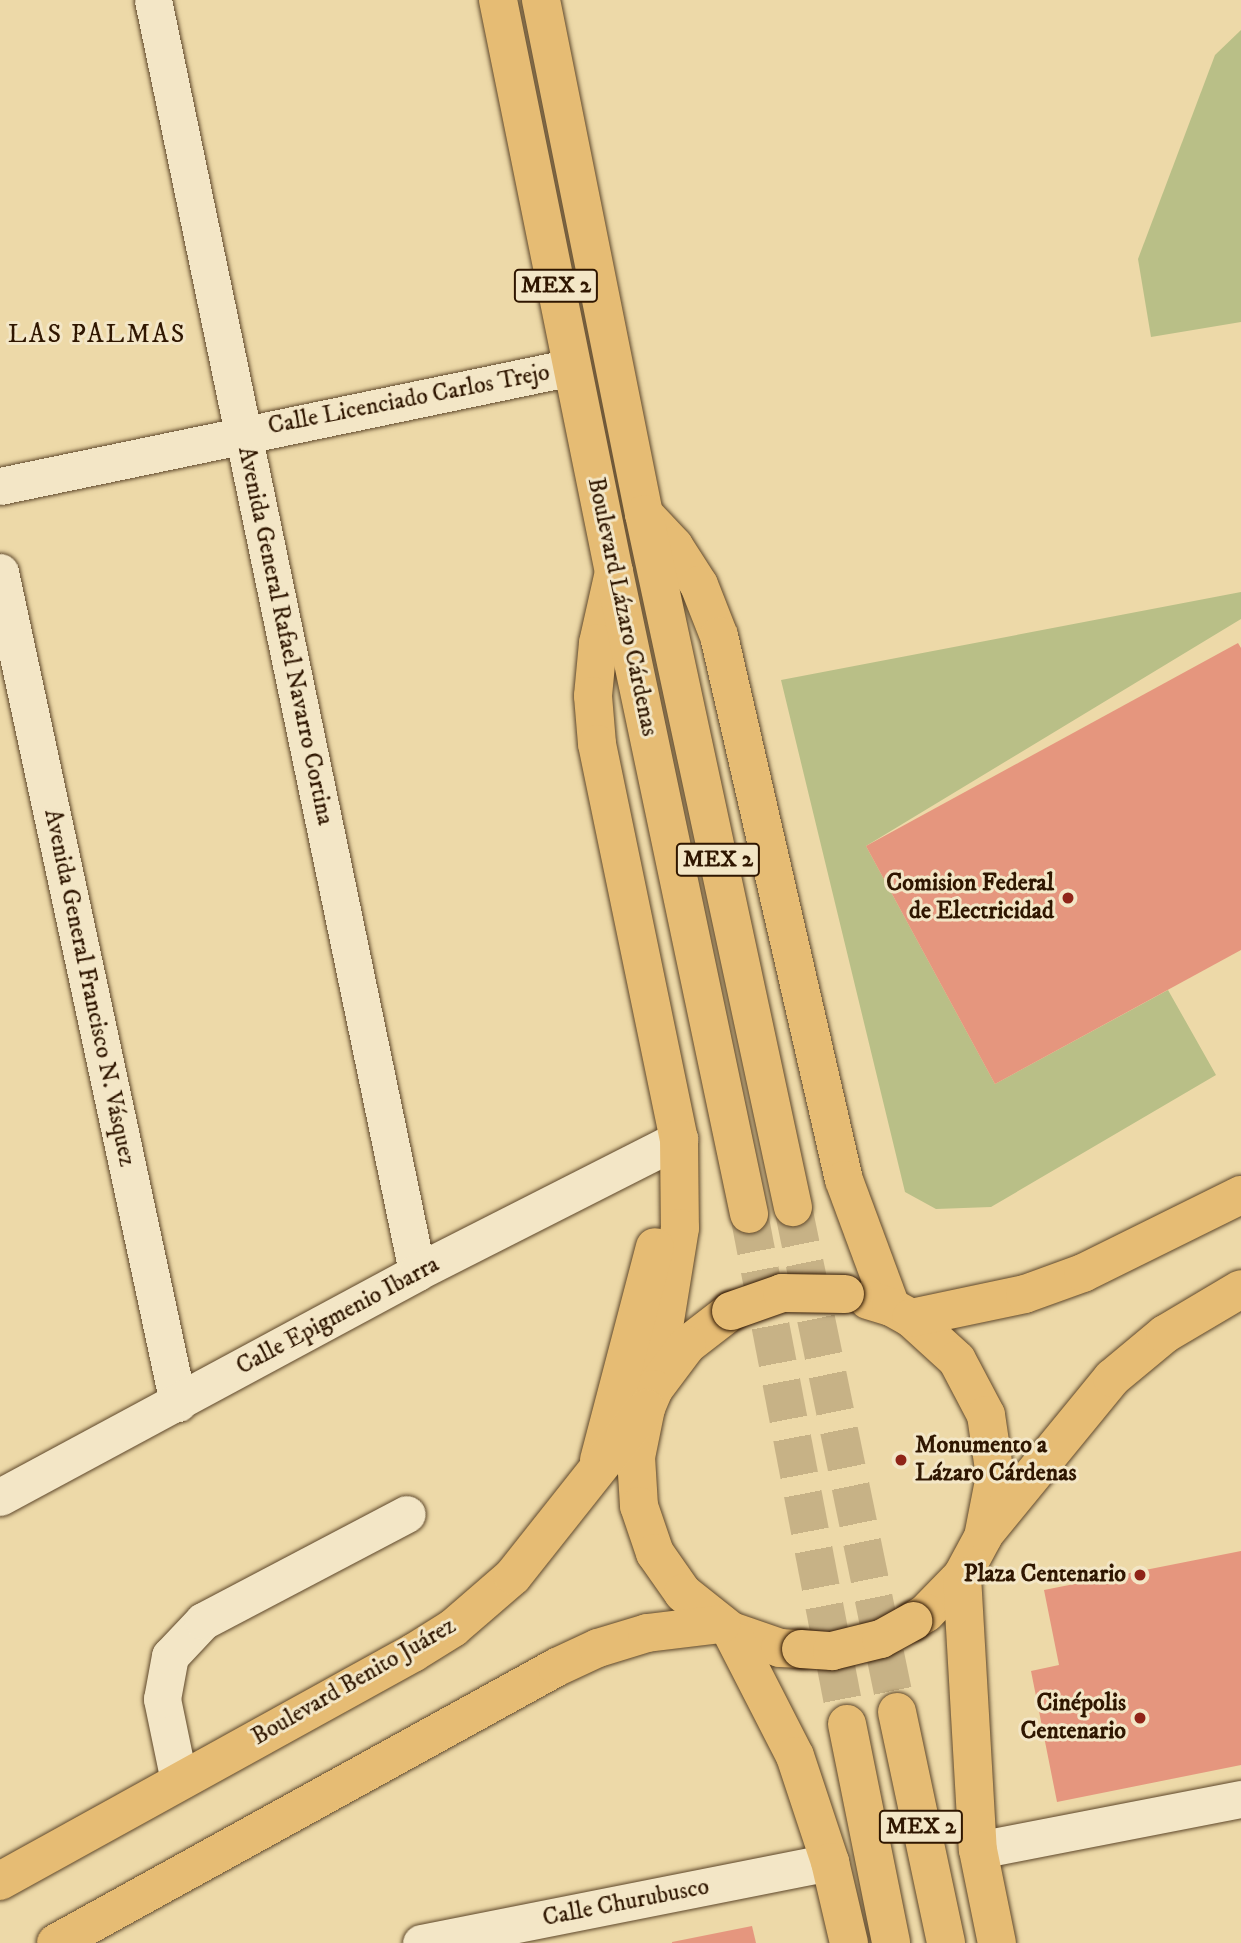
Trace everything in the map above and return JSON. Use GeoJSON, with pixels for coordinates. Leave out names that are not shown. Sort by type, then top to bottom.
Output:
{"type":"FeatureCollection","features":[{"type":"Feature","properties":{"kind":"main road","name":"Boulevard Lázaro Cárdenas"},"geometry":{"type":"LineString","coordinates":[[498,0],[614,572],[749,1214]]}},
{"type":"Feature","properties":{"kind":"main road","name":"Boulevard Lázaro Cárdenas"},"geometry":{"type":"LineString","coordinates":[[541,0],[644,514],[793,1207]]}},
{"type":"Feature","properties":{"kind":"main road"},"geometry":{"type":"LineString","coordinates":[[644,514],[674,546],[699,585],[719,636],[844,1180],[901,1312],[957,1360],[986,1415],[995,1476],[983,1537]]}},
{"type":"Feature","properties":{"kind":"main road"},"geometry":{"type":"LineString","coordinates":[[614,572],[598,643],[593,696],[597,744],[679,1139],[680,1228],[650,1399],[636,1457],[639,1506],[655,1553],[683,1593],[726,1628],[780,1648],[832,1651],[881,1639],[926,1613],[962,1576],[983,1537],[1112,1378],[1165,1334],[1241,1289]]}},
{"type":"Feature","properties":{"kind":"main road"},"geometry":{"type":"LineString","coordinates":[[594,1478],[659,1229],[679,1139]]}},
{"type":"Feature","properties":{"kind":"main road"},"geometry":{"type":"LineString","coordinates":[[901,1312],[1025,1294],[1083,1273],[1241,1195]]}},
{"type":"Feature","properties":{"kind":"main road","name":"Boulevard Benito Juárez"},"geometry":{"type":"LineString","coordinates":[[0,1881],[413,1653],[453,1628],[513,1576],[594,1478],[687,1345],[731,1311],[782,1293],[845,1294],[901,1312]]}},
{"type":"Feature","properties":{"kind":"main road"},"geometry":{"type":"LineString","coordinates":[[962,1576],[978,1850],[997,1943]]}},
{"type":"Feature","properties":{"kind":"main road"},"geometry":{"type":"LineString","coordinates":[[726,1628],[796,1755],[830,1862],[849,1943]]}},
{"type":"Feature","properties":{"kind":"main road"},"geometry":{"type":"LineString","coordinates":[[55,1943],[568,1662],[598,1648],[647,1633],[726,1628]]}},
{"type":"Feature","properties":{"kind":"main road","name":"MEX 2"},"geometry":{"type":"LineString","coordinates":[[897,1712],[946,1943]]}},
{"type":"Feature","properties":{"kind":"main road","name":"MEX 2"},"geometry":{"type":"LineString","coordinates":[[847,1724],[891,1943]]}},
{"type":"Feature","properties":{"kind":"street","name":"Avenida General Rafael Navarro Cortina"},"geometry":{"type":"LineString","coordinates":[[153,0],[417,1272]]}},
{"type":"Feature","properties":{"kind":"street","name":"Calle Licenciado Carlos Trejo"},"geometry":{"type":"LineString","coordinates":[[0,486],[242,433],[572,367]]}},
{"type":"Feature","properties":{"kind":"street","name":"Avenida General Francisco N. Vásquez"},"geometry":{"type":"LineString","coordinates":[[0,572],[178,1404]]}},
{"type":"Feature","properties":{"kind":"street","name":"Calle Epigmenio Ibarra"},"geometry":{"type":"LineString","coordinates":[[0,1497],[178,1404],[417,1272],[679,1139]]}},
{"type":"Feature","properties":{"kind":"street"},"geometry":{"type":"LineString","coordinates":[[179,1781],[162,1699],[170,1656],[203,1621],[407,1514]]}},
{"type":"Feature","properties":{"kind":"street"},"geometry":{"type":"LineString","coordinates":[[978,1850],[1241,1799]]}},
{"type":"Feature","properties":{"kind":"street","name":"Calle Churubusco"},"geometry":{"type":"LineString","coordinates":[[421,1943],[830,1862]]}},
{"type":"Feature","properties":{"kind":"green space"},"geometry":{"type":"Polygon","coordinates":[[[1241,30],[1241,322],[1151,337],[1138,259],[1215,55],[1241,30]]]}},
{"type":"Feature","properties":{"kind":"green space"},"geometry":{"type":"Polygon","coordinates":[[[1241,592],[1241,619],[866,846],[995,1084],[1168,990],[1216,1075],[991,1207],[936,1209],[905,1192],[781,680],[1241,592]]]}},
{"type":"Feature","properties":{"kind":"building","name":"Comision Federal de Electricidad"},"geometry":{"type":"Polygon","coordinates":[[[1238,643],[1241,648],[1241,950],[995,1084],[866,846],[1238,643]]]}},
{"type":"Feature","properties":{"kind":"building","name":"Cinépolis Centenario"},"geometry":{"type":"Polygon","coordinates":[[[1241,1551],[1241,1765],[1057,1802],[1031,1671],[1059,1665],[1044,1590],[1241,1551]]]}},
{"type":"Feature","properties":{"kind":"building"},"geometry":{"type":"Polygon","coordinates":[[[752,1926],[756,1943],[672,1943],[672,1942],[752,1926]]]}},
{"type":"Feature","properties":{"kind":"tunnel"},"geometry":{"type":"LineString","coordinates":[[793,1207],[897,1712]]}},
{"type":"Feature","properties":{"kind":"tunnel"},"geometry":{"type":"LineString","coordinates":[[749,1214],[847,1724]]}},
{"type":"Feature","properties":{"kind":"place","name":"Comision Federal de Electricidad"},"geometry":{"type":"Point","coordinates":[1068,898]}},
{"type":"Feature","properties":{"kind":"place","name":"Monumento a Lázaro Cárdenas"},"geometry":{"type":"Point","coordinates":[901,1460]}},
{"type":"Feature","properties":{"kind":"place","name":"Plaza Centenario"},"geometry":{"type":"Point","coordinates":[1140,1575]}},
{"type":"Feature","properties":{"kind":"place","name":"Cinépolis Centenario"},"geometry":{"type":"Point","coordinates":[1140,1718]}},
{"type":"Feature","properties":{"kind":"district","name":"LAS PALMAS"},"geometry":{"type":"Point","coordinates":[97,335]}}]}
